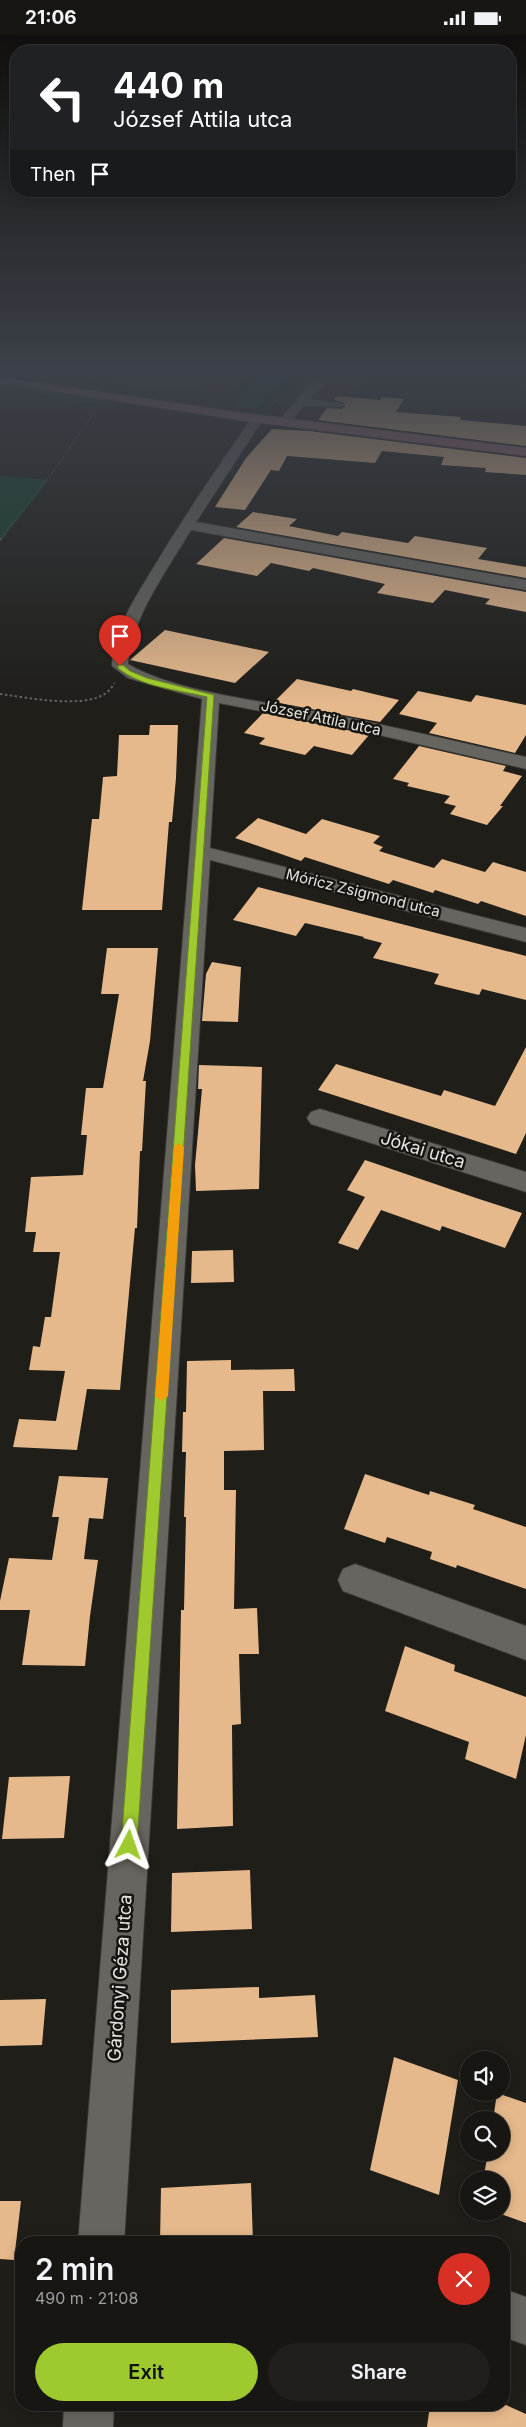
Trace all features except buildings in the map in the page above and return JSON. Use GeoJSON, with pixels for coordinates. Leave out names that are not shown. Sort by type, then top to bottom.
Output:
{"type":"FeatureCollection","features":[{"type":"Feature","properties":{"kind":"street"},"geometry":{"type":"LineString","coordinates":[[120,666],[120,651],[152,581],[214,482]]}},
{"type":"Feature","properties":{"kind":"street"},"geometry":{"type":"LineString","coordinates":[[187,525],[526,585]]}},
{"type":"Feature","properties":{"kind":"street","name":"József Attila utca"},"geometry":{"type":"LineString","coordinates":[[120,666],[127,673],[145,680],[526,763]]}},
{"type":"Feature","properties":{"kind":"street","name":"Gárdonyi Géza utca"},"geometry":{"type":"LineString","coordinates":[[101,2236],[211,695]]}},
{"type":"Feature","properties":{"kind":"street","name":"Móricz Zsigmond utca"},"geometry":{"type":"LineString","coordinates":[[200,851],[526,935]]}},
{"type":"Feature","properties":{"kind":"street","name":"Jókai utca"},"geometry":{"type":"LineString","coordinates":[[320,1118],[526,1182]]}},
{"type":"Feature","properties":{"kind":"street"},"geometry":{"type":"LineString","coordinates":[[355,1580],[526,1643]]}},
{"type":"Feature","properties":{"kind":"street"},"geometry":{"type":"LineString","coordinates":[[510,2315],[526,2321]]}},
{"type":"Feature","properties":{"kind":"street"},"geometry":{"type":"LineString","coordinates":[[88,2427],[89,2411]]}},
{"type":"Feature","properties":{"kind":"path"},"geometry":{"type":"LineString","coordinates":[[0,540],[45,482]]}},
{"type":"Feature","properties":{"kind":"path"},"geometry":{"type":"LineString","coordinates":[[0,694],[84,701],[95,699],[111,690],[120,666]]}},
{"type":"Feature","properties":{"kind":"green space"},"geometry":{"type":"Polygon","coordinates":[[[0,482],[48,482],[0,542],[0,482]]]}},
{"type":"Feature","properties":{"kind":"slow traffic"},"geometry":{"type":"LineString","coordinates":[[161,1396],[179,1147]]}},
{"type":"Feature","properties":{"kind":"route"},"geometry":{"type":"LineString","coordinates":[[120,666],[127,673],[145,680],[211,695],[129,1845]]}}]}
